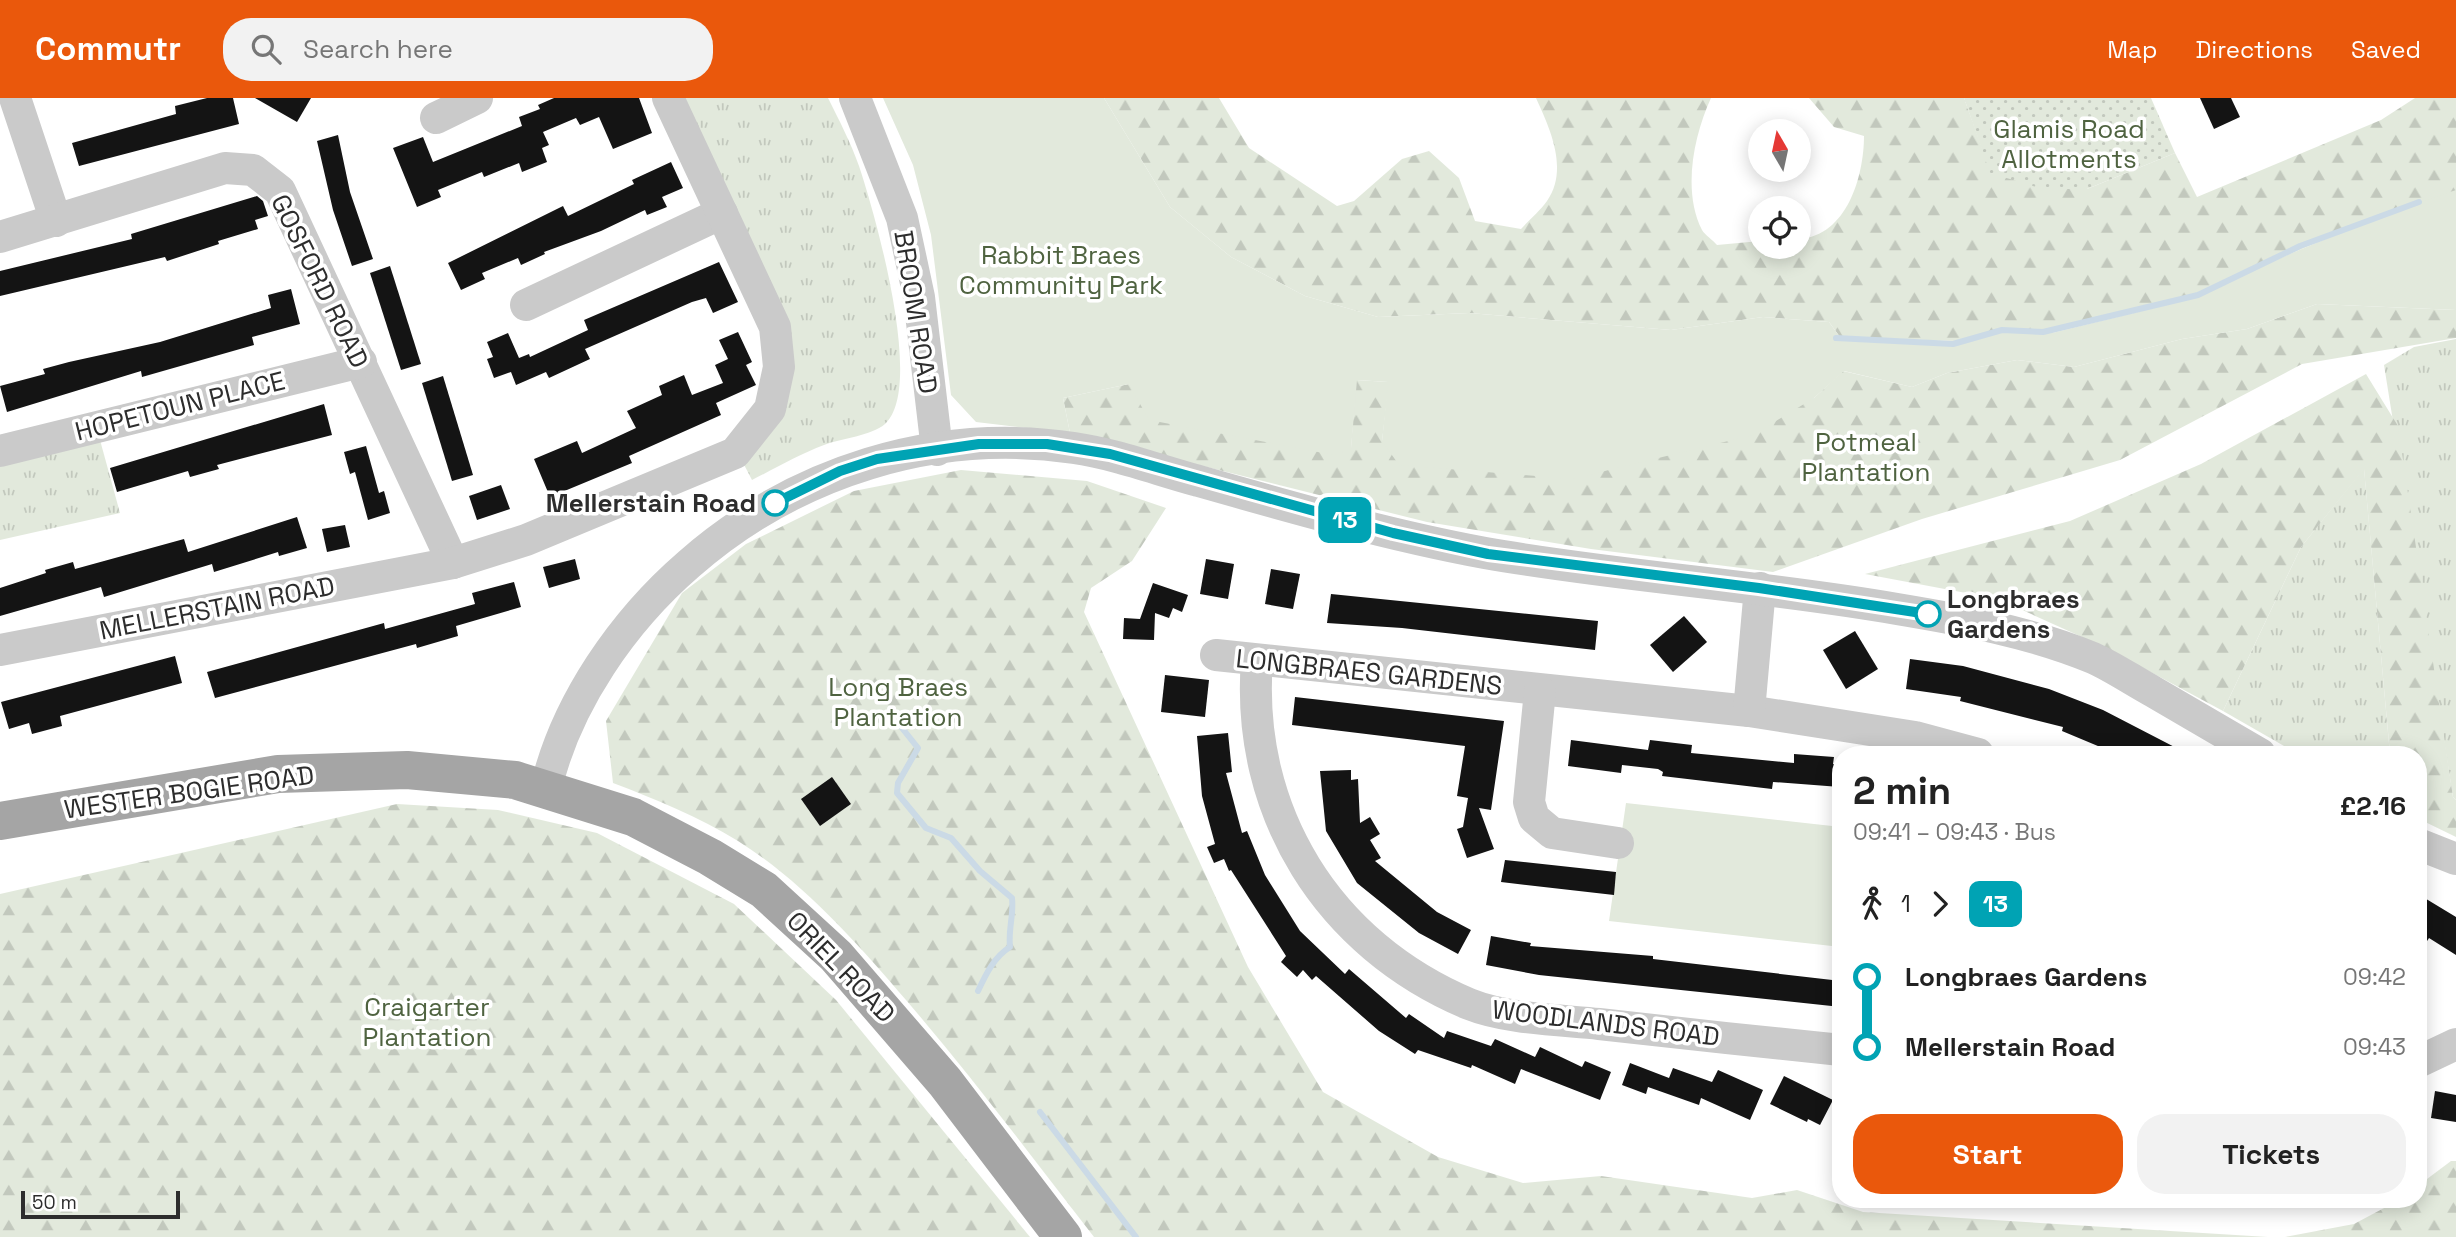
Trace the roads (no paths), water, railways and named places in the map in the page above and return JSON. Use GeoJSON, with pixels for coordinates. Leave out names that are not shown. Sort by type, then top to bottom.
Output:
{"type":"FeatureCollection","features":[{"type":"Feature","properties":{"kind":"main road","name":"WESTER BOGIE ROAD"},"geometry":{"type":"LineString","coordinates":[[0,821],[278,774],[407,770],[515,780],[546,788]]}},
{"type":"Feature","properties":{"kind":"main road","name":"ORIEL ROAD"},"geometry":{"type":"LineString","coordinates":[[546,788],[633,817],[688,845],[764,890],[794,916],[845,966],[914,1045],[1063,1237]]}},
{"type":"Feature","properties":{"kind":"street"},"geometry":{"type":"LineString","coordinates":[[15,98],[56,221]]}},
{"type":"Feature","properties":{"kind":"street"},"geometry":{"type":"LineString","coordinates":[[436,118],[477,98]]}},
{"type":"Feature","properties":{"kind":"street","name":"MELLERSTAIN ROAD"},"geometry":{"type":"LineString","coordinates":[[0,650],[453,564],[526,540],[735,453],[770,409],[779,367],[775,327],[668,98]]}},
{"type":"Feature","properties":{"kind":"street","name":"BROOM ROAD"},"geometry":{"type":"LineString","coordinates":[[855,98],[902,218],[919,297],[937,450]]}},
{"type":"Feature","properties":{"kind":"street","name":"GOSFORD ROAD"},"geometry":{"type":"LineString","coordinates":[[0,237],[225,168],[253,170],[280,191],[453,564]]}},
{"type":"Feature","properties":{"kind":"street"},"geometry":{"type":"LineString","coordinates":[[526,305],[722,213]]}},
{"type":"Feature","properties":{"kind":"street","name":"HOPETOUN PLACE"},"geometry":{"type":"LineString","coordinates":[[0,451],[360,362]]}},
{"type":"Feature","properties":{"kind":"street"},"geometry":{"type":"LineString","coordinates":[[546,788],[565,726],[617,643],[678,573],[716,540],[773,504],[840,471],[877,459],[937,450],[1016,444],[1075,448],[1110,454],[1393,533],[1488,554],[1759,588],[1983,624],[2053,644],[2096,660],[2246,746]]}},
{"type":"Feature","properties":{"kind":"street"},"geometry":{"type":"LineString","coordinates":[[1749,710],[1759,588]]}},
{"type":"Feature","properties":{"kind":"street","name":"LONGBRAES GARDENS"},"geometry":{"type":"LineString","coordinates":[[1216,654],[1540,691],[1749,710],[1902,734],[1948,746]]}},
{"type":"Feature","properties":{"kind":"street","name":"WOODLANDS ROAD"},"geometry":{"type":"LineString","coordinates":[[1258,660],[1254,702],[1256,730],[1273,800],[1287,837],[1334,906],[1366,941],[1412,974],[1471,1005],[1530,1017],[1832,1050]]}},
{"type":"Feature","properties":{"kind":"street"},"geometry":{"type":"LineString","coordinates":[[1540,691],[1530,802],[1534,818],[1552,832],[1618,843]]}},
{"type":"Feature","properties":{"kind":"street"},"geometry":{"type":"LineString","coordinates":[[2427,848],[2456,859]]}},
{"type":"Feature","properties":{"kind":"waterway"},"geometry":{"type":"LineString","coordinates":[[1836,338],[1953,344],[2002,330],[2043,332],[2198,295],[2300,246],[2419,202]]}},
{"type":"Feature","properties":{"kind":"waterway"},"geometry":{"type":"LineString","coordinates":[[900,717],[902,728],[918,748],[898,783],[897,793],[926,828],[951,838],[980,871],[1012,898],[1010,947],[995,961],[978,991]]}},
{"type":"Feature","properties":{"kind":"waterway"},"geometry":{"type":"LineString","coordinates":[[1040,1112],[1136,1237]]}},
{"type":"Feature","properties":{"kind":"place","name":"Mellerstain Road"},"geometry":{"type":"Point","coordinates":[775,503]}},
{"type":"Feature","properties":{"kind":"place","name":"Longbraes Gardens"},"geometry":{"type":"Point","coordinates":[1928,614]}},
{"type":"Feature","properties":{"kind":"park label","name":"Glamis Road Allotments"},"geometry":{"type":"Point","coordinates":[2069,144]}},
{"type":"Feature","properties":{"kind":"park label","name":"Rabbit Braes Community Park"},"geometry":{"type":"Point","coordinates":[1061,270]}},
{"type":"Feature","properties":{"kind":"park label","name":"Potmeal Plantation"},"geometry":{"type":"Point","coordinates":[1866,457]}},
{"type":"Feature","properties":{"kind":"park label","name":"Long Braes Plantation"},"geometry":{"type":"Point","coordinates":[898,702]}},
{"type":"Feature","properties":{"kind":"park label","name":"Craigarter Plantation"},"geometry":{"type":"Point","coordinates":[427,1022]}}]}
